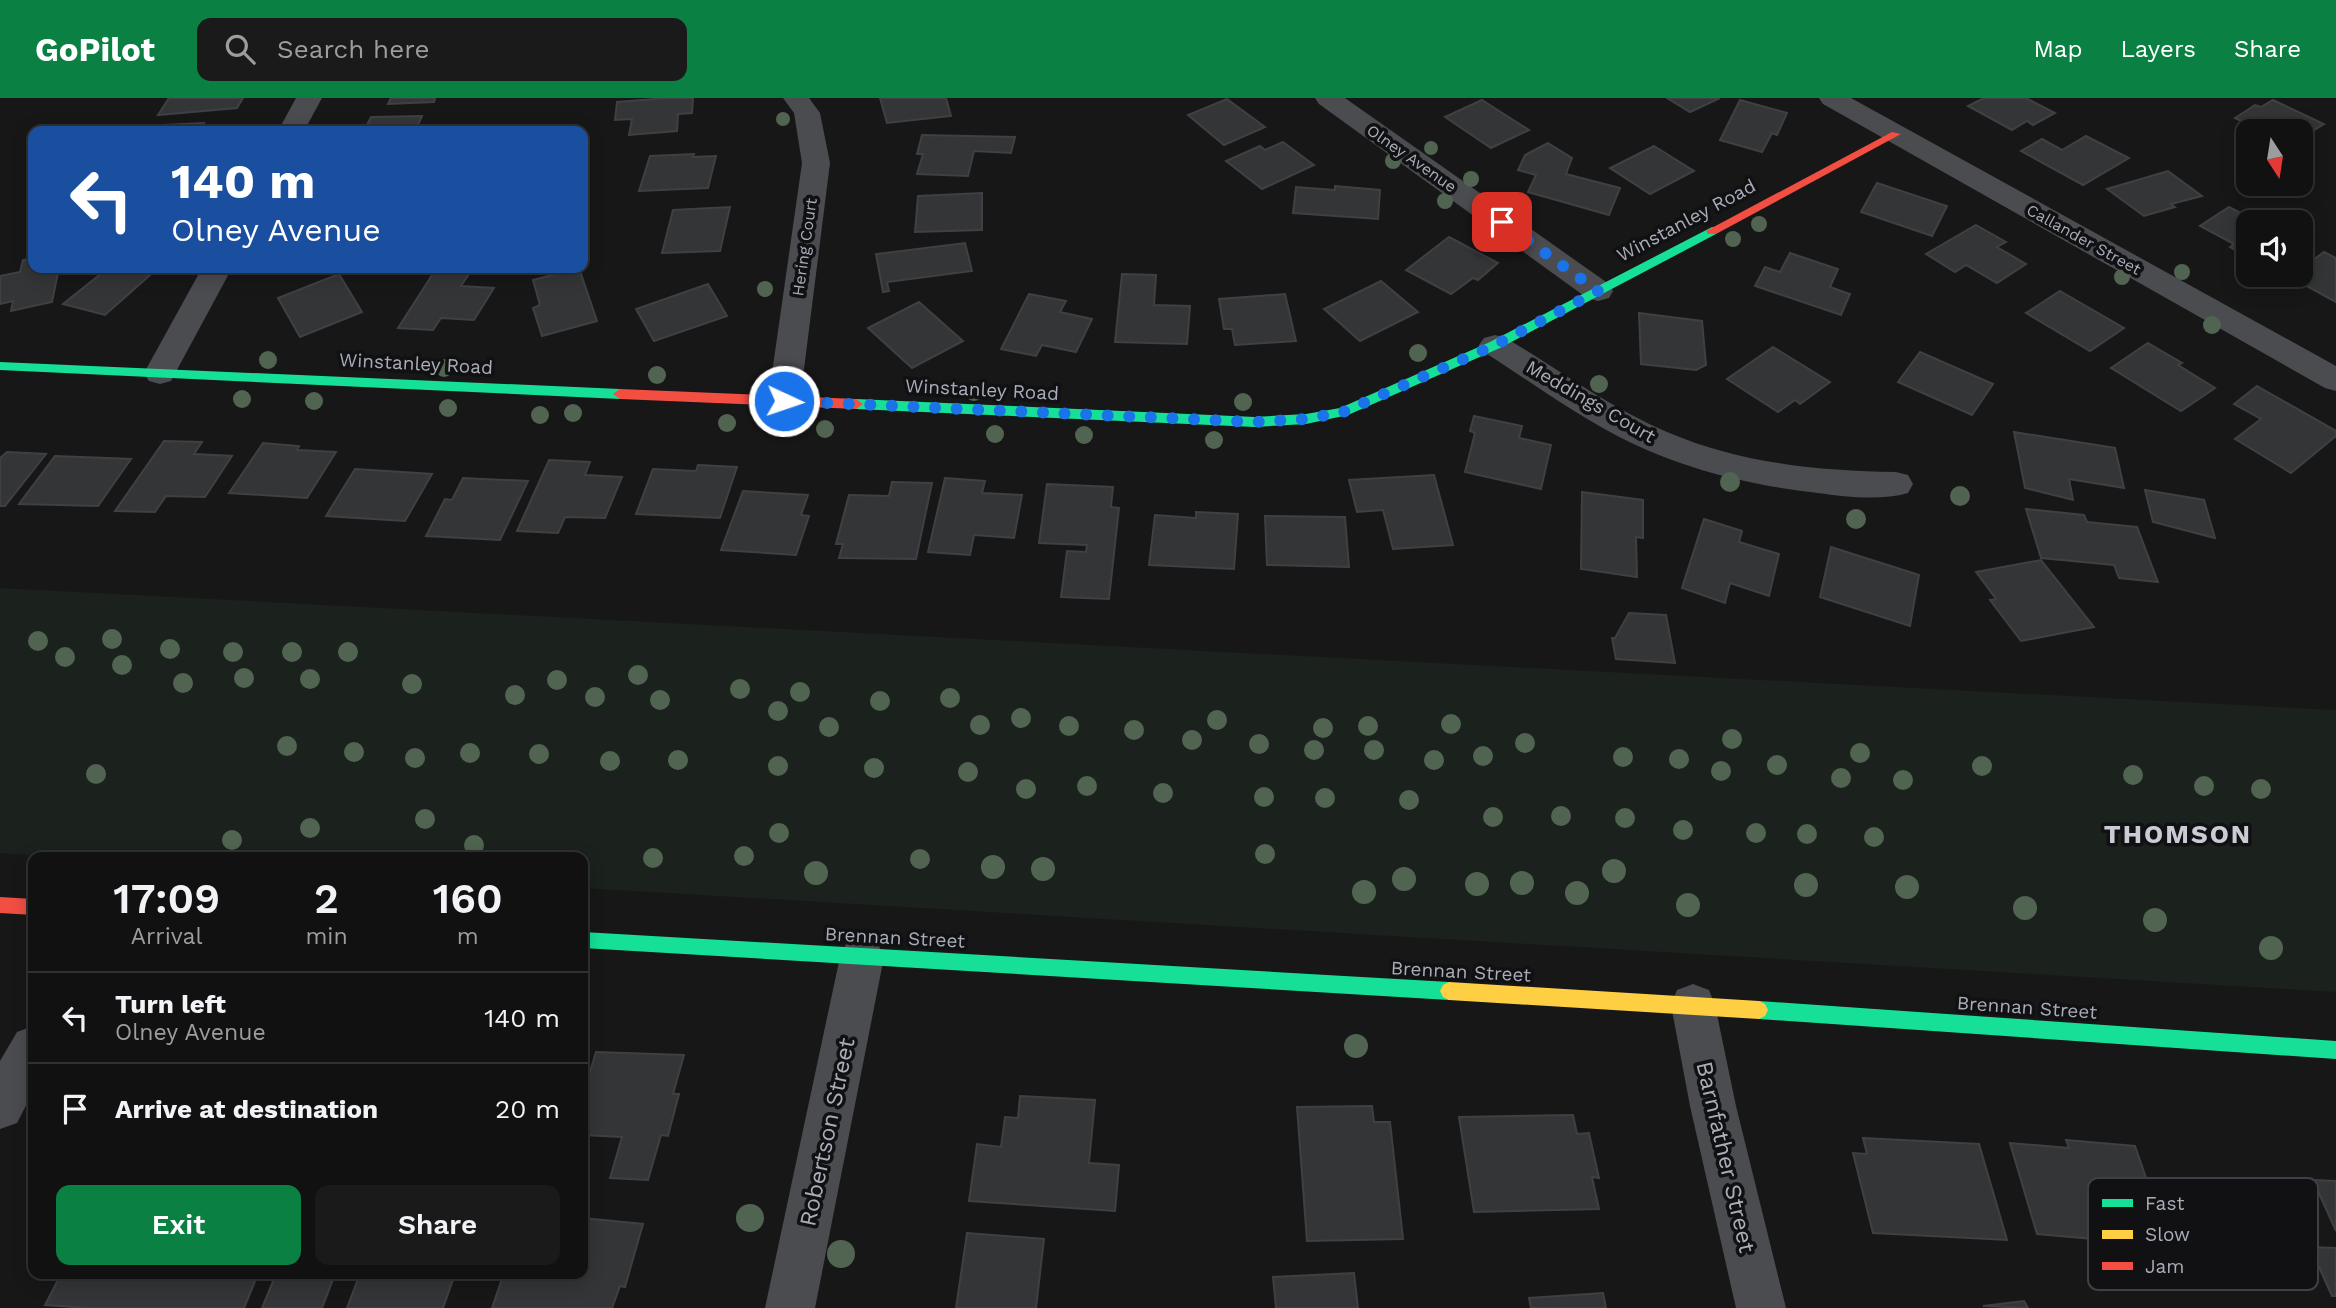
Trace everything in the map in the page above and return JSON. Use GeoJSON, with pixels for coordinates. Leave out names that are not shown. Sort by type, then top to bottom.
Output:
{"type":"FeatureCollection","features":[{"type":"Feature","properties":{"kind":"street"},"geometry":{"type":"LineString","coordinates":[[294,126],[309,98]]}},
{"type":"Feature","properties":{"kind":"street","name":"Hering Court"},"geometry":{"type":"LineString","coordinates":[[784,401],[816,163],[807,113],[796,98]]}},
{"type":"Feature","properties":{"kind":"street","name":"Olney Avenue"},"geometry":{"type":"LineString","coordinates":[[1328,98],[1598,291]]}},
{"type":"Feature","properties":{"kind":"street","name":"Callander Street"},"geometry":{"type":"LineString","coordinates":[[1832,98],[2336,380]]}},
{"type":"Feature","properties":{"kind":"street","name":"Winstanley Road"},"geometry":{"type":"LineString","coordinates":[[0,366],[1255,422],[1306,419],[1343,412],[1495,345],[1896,134]]}},
{"type":"Feature","properties":{"kind":"street"},"geometry":{"type":"LineString","coordinates":[[160,373],[214,273]]}},
{"type":"Feature","properties":{"kind":"street","name":"Meddings Court"},"geometry":{"type":"LineString","coordinates":[[1495,345],[1623,424],[1673,447],[1734,466],[1801,481],[1853,485],[1896,484]]}},
{"type":"Feature","properties":{"kind":"street"},"geometry":{"type":"LineString","coordinates":[[0,905],[28,907]]}},
{"type":"Feature","properties":{"kind":"street","name":"Brennan Street"},"geometry":{"type":"LineString","coordinates":[[588,940],[1693,1005],[2336,1050]]}},
{"type":"Feature","properties":{"kind":"street","name":"Robertson Street"},"geometry":{"type":"LineString","coordinates":[[790,1308],[862,957]]}},
{"type":"Feature","properties":{"kind":"street","name":"Barnfather Street"},"geometry":{"type":"LineString","coordinates":[[1693,1005],[1713,1106],[1761,1308]]}},
{"type":"Feature","properties":{"kind":"street"},"geometry":{"type":"LineString","coordinates":[[0,1106],[28,1057]]}},
{"type":"Feature","properties":{"kind":"shaded area"},"geometry":{"type":"Polygon","coordinates":[[[0,588],[2336,710],[2336,992],[588,888],[588,852],[0,853],[0,588]]]}},
{"type":"Feature","properties":{"kind":"building"},"geometry":{"type":"Polygon","coordinates":[[[169,98],[243,98],[237,108],[158,115],[169,98]]]}},
{"type":"Feature","properties":{"kind":"building"},"geometry":{"type":"Polygon","coordinates":[[[391,98],[435,98],[434,102],[388,104],[391,98]]]}},
{"type":"Feature","properties":{"kind":"building"},"geometry":{"type":"Polygon","coordinates":[[[693,98],[692,113],[678,114],[677,131],[629,135],[632,119],[615,120],[617,102],[693,98]]]}},
{"type":"Feature","properties":{"kind":"building"},"geometry":{"type":"Polygon","coordinates":[[[880,98],[946,98],[951,116],[887,123],[880,98]]]}},
{"type":"Feature","properties":{"kind":"building"},"geometry":{"type":"Polygon","coordinates":[[[1667,98],[1720,98],[1690,112],[1667,98]]]}},
{"type":"Feature","properties":{"kind":"building"},"geometry":{"type":"Polygon","coordinates":[[[1984,98],[2026,98],[2055,113],[2033,125],[2027,121],[2012,130],[1968,106],[1984,98]]]}},
{"type":"Feature","properties":{"kind":"building"},"geometry":{"type":"Polygon","coordinates":[[[1227,99],[1265,127],[1224,145],[1188,115],[1227,99]]]}},
{"type":"Feature","properties":{"kind":"building"},"geometry":{"type":"Polygon","coordinates":[[[1482,100],[1529,130],[1491,148],[1445,117],[1482,100]]]}},
{"type":"Feature","properties":{"kind":"building"},"geometry":{"type":"Polygon","coordinates":[[[1740,100],[1787,113],[1777,135],[1772,133],[1762,152],[1720,140],[1740,100]]]}},
{"type":"Feature","properties":{"kind":"building"},"geometry":{"type":"Polygon","coordinates":[[[2273,100],[2313,119],[2235,118],[2255,105],[2261,107],[2273,100]]]}},
{"type":"Feature","properties":{"kind":"building"},"geometry":{"type":"Polygon","coordinates":[[[422,116],[417,126],[366,126],[371,117],[422,116]]]}},
{"type":"Feature","properties":{"kind":"building"},"geometry":{"type":"Polygon","coordinates":[[[2314,119],[2324,124],[2314,130],[2314,119]]]}},
{"type":"Feature","properties":{"kind":"building"},"geometry":{"type":"Polygon","coordinates":[[[204,123],[202,126],[162,125],[204,123]]]}},
{"type":"Feature","properties":{"kind":"building"},"geometry":{"type":"Polygon","coordinates":[[[922,135],[1015,137],[1011,153],[974,151],[968,176],[917,174],[923,154],[917,154],[922,135]]]}},
{"type":"Feature","properties":{"kind":"building"},"geometry":{"type":"Polygon","coordinates":[[[2086,136],[2129,158],[2083,185],[2021,151],[2042,139],[2062,150],[2086,136]]]}},
{"type":"Feature","properties":{"kind":"building"},"geometry":{"type":"Polygon","coordinates":[[[1283,142],[1314,165],[1262,189],[1226,161],[1260,146],[1265,150],[1283,142]]]}},
{"type":"Feature","properties":{"kind":"building"},"geometry":{"type":"Polygon","coordinates":[[[1548,143],[1572,158],[1566,174],[1620,188],[1609,215],[1528,192],[1536,175],[1518,170],[1525,155],[1548,143]]]}},
{"type":"Feature","properties":{"kind":"building"},"geometry":{"type":"Polygon","coordinates":[[[1654,146],[1694,171],[1650,194],[1610,168],[1654,146]]]}},
{"type":"Feature","properties":{"kind":"building"},"geometry":{"type":"Polygon","coordinates":[[[694,154],[693,157],[716,156],[708,188],[639,191],[650,156],[694,154]]]}},
{"type":"Feature","properties":{"kind":"building"},"geometry":{"type":"Polygon","coordinates":[[[2168,171],[2202,196],[2171,204],[2175,207],[2144,216],[2107,189],[2168,171]]]}},
{"type":"Feature","properties":{"kind":"building"},"geometry":{"type":"Polygon","coordinates":[[[1877,183],[1947,206],[1932,236],[1861,212],[1877,183]]]}},
{"type":"Feature","properties":{"kind":"building"},"geometry":{"type":"Polygon","coordinates":[[[1335,186],[1380,190],[1378,219],[1293,213],[1296,187],[1335,190],[1335,186]]]}},
{"type":"Feature","properties":{"kind":"building"},"geometry":{"type":"Polygon","coordinates":[[[982,193],[982,230],[915,232],[918,196],[982,193]]]}},
{"type":"Feature","properties":{"kind":"building"},"geometry":{"type":"Polygon","coordinates":[[[730,207],[720,251],[662,253],[673,210],[730,207]]]}},
{"type":"Feature","properties":{"kind":"building"},"geometry":{"type":"Polygon","coordinates":[[[2229,207],[2236,211],[2236,250],[2230,247],[2234,244],[2200,226],[2229,207]]]}},
{"type":"Feature","properties":{"kind":"building"},"geometry":{"type":"Polygon","coordinates":[[[1976,225],[2006,242],[1997,247],[2026,264],[1997,283],[1966,265],[1955,272],[1926,254],[1976,225]]]}},
{"type":"Feature","properties":{"kind":"building"},"geometry":{"type":"Polygon","coordinates":[[[1449,237],[1498,263],[1478,280],[1473,278],[1451,294],[1406,270],[1449,237]]]}},
{"type":"Feature","properties":{"kind":"building"},"geometry":{"type":"Polygon","coordinates":[[[965,243],[972,271],[887,282],[889,291],[883,292],[876,254],[965,243]]]}},
{"type":"Feature","properties":{"kind":"building"},"geometry":{"type":"Polygon","coordinates":[[[2324,252],[2336,258],[2336,302],[2309,287],[2313,287],[2313,260],[2324,252]]]}},
{"type":"Feature","properties":{"kind":"building"},"geometry":{"type":"Polygon","coordinates":[[[1790,253],[1838,269],[1830,287],[1850,294],[1841,315],[1755,286],[1765,267],[1780,272],[1790,253]]]}},
{"type":"Feature","properties":{"kind":"building"},"geometry":{"type":"Polygon","coordinates":[[[28,259],[28,273],[58,273],[52,302],[11,311],[13,301],[0,304],[0,276],[20,272],[23,260],[28,259]]]}},
{"type":"Feature","properties":{"kind":"building"},"geometry":{"type":"Polygon","coordinates":[[[102,273],[152,273],[105,315],[63,304],[102,273]]]}},
{"type":"Feature","properties":{"kind":"building"},"geometry":{"type":"Polygon","coordinates":[[[433,273],[469,274],[461,286],[494,288],[474,320],[441,318],[433,330],[398,328],[433,273]]]}},
{"type":"Feature","properties":{"kind":"building"},"geometry":{"type":"Polygon","coordinates":[[[560,273],[581,273],[597,321],[542,336],[533,308],[540,305],[533,280],[560,273]]]}},
{"type":"Feature","properties":{"kind":"building"},"geometry":{"type":"Polygon","coordinates":[[[339,274],[362,312],[300,337],[278,298],[339,274]]]}},
{"type":"Feature","properties":{"kind":"building"},"geometry":{"type":"Polygon","coordinates":[[[1122,274],[1156,275],[1154,305],[1190,306],[1187,344],[1115,342],[1122,274]]]}},
{"type":"Feature","properties":{"kind":"building"},"geometry":{"type":"Polygon","coordinates":[[[1381,281],[1418,312],[1360,341],[1324,309],[1381,281]]]}},
{"type":"Feature","properties":{"kind":"building"},"geometry":{"type":"Polygon","coordinates":[[[708,284],[727,316],[654,341],[636,309],[708,284]]]}},
{"type":"Feature","properties":{"kind":"building"},"geometry":{"type":"Polygon","coordinates":[[[2060,291],[2124,328],[2090,351],[2026,313],[2060,291]]]}},
{"type":"Feature","properties":{"kind":"building"},"geometry":{"type":"Polygon","coordinates":[[[1029,294],[1066,301],[1060,312],[1092,319],[1076,352],[1042,345],[1036,356],[1001,349],[1029,294]]]}},
{"type":"Feature","properties":{"kind":"building"},"geometry":{"type":"Polygon","coordinates":[[[1285,294],[1296,341],[1235,345],[1232,329],[1224,329],[1219,299],[1285,294]]]}},
{"type":"Feature","properties":{"kind":"building"},"geometry":{"type":"Polygon","coordinates":[[[919,302],[963,341],[912,368],[868,328],[919,302]]]}},
{"type":"Feature","properties":{"kind":"building"},"geometry":{"type":"Polygon","coordinates":[[[1639,313],[1702,321],[1706,365],[1696,370],[1641,364],[1639,313]]]}},
{"type":"Feature","properties":{"kind":"building"},"geometry":{"type":"Polygon","coordinates":[[[2148,343],[2182,363],[2178,365],[2215,388],[2181,411],[2111,368],[2148,343]]]}},
{"type":"Feature","properties":{"kind":"building"},"geometry":{"type":"Polygon","coordinates":[[[1773,347],[1830,382],[1800,404],[1795,400],[1778,412],[1727,379],[1773,347]]]}},
{"type":"Feature","properties":{"kind":"building"},"geometry":{"type":"Polygon","coordinates":[[[1920,352],[1993,384],[1972,415],[1898,382],[1920,352]]]}},
{"type":"Feature","properties":{"kind":"building"},"geometry":{"type":"Polygon","coordinates":[[[2257,386],[2336,431],[2336,436],[2291,473],[2235,439],[2261,419],[2234,404],[2257,386]]]}},
{"type":"Feature","properties":{"kind":"building"},"geometry":{"type":"Polygon","coordinates":[[[1474,416],[1522,426],[1519,438],[1551,445],[1541,489],[1465,472],[1475,433],[1470,431],[1474,416]]]}},
{"type":"Feature","properties":{"kind":"building"},"geometry":{"type":"Polygon","coordinates":[[[2014,432],[2115,448],[2124,488],[2069,479],[2073,500],[2025,488],[2014,432]]]}},
{"type":"Feature","properties":{"kind":"building"},"geometry":{"type":"Polygon","coordinates":[[[164,441],[202,442],[194,454],[232,456],[205,497],[166,496],[155,512],[115,511],[164,441]]]}},
{"type":"Feature","properties":{"kind":"building"},"geometry":{"type":"Polygon","coordinates":[[[263,443],[299,446],[297,450],[336,452],[307,498],[229,493],[263,443]]]}},
{"type":"Feature","properties":{"kind":"building"},"geometry":{"type":"Polygon","coordinates":[[[7,452],[46,454],[5,506],[0,506],[0,458],[7,452]]]}},
{"type":"Feature","properties":{"kind":"building"},"geometry":{"type":"Polygon","coordinates":[[[55,456],[131,459],[98,506],[19,504],[55,456]]]}},
{"type":"Feature","properties":{"kind":"building"},"geometry":{"type":"Polygon","coordinates":[[[549,460],[590,462],[585,475],[622,477],[605,518],[565,517],[558,533],[517,531],[549,460]]]}},
{"type":"Feature","properties":{"kind":"building"},"geometry":{"type":"Polygon","coordinates":[[[698,465],[737,467],[720,518],[636,514],[653,469],[696,471],[698,465]]]}},
{"type":"Feature","properties":{"kind":"building"},"geometry":{"type":"Polygon","coordinates":[[[355,469],[432,474],[405,521],[326,516],[355,469]]]}},
{"type":"Feature","properties":{"kind":"building"},"geometry":{"type":"Polygon","coordinates":[[[1434,475],[1453,545],[1393,549],[1383,510],[1357,512],[1349,480],[1434,475]]]}},
{"type":"Feature","properties":{"kind":"building"},"geometry":{"type":"Polygon","coordinates":[[[463,478],[528,481],[500,540],[426,536],[445,499],[452,500],[463,478]]]}},
{"type":"Feature","properties":{"kind":"building"},"geometry":{"type":"Polygon","coordinates":[[[945,478],[985,481],[982,493],[1022,495],[1014,538],[974,535],[970,555],[928,552],[945,478]]]}},
{"type":"Feature","properties":{"kind":"building"},"geometry":{"type":"Polygon","coordinates":[[[892,482],[932,483],[916,559],[839,558],[843,544],[836,544],[849,495],[889,496],[892,482]]]}},
{"type":"Feature","properties":{"kind":"building"},"geometry":{"type":"Polygon","coordinates":[[[1047,484],[1113,487],[1111,507],[1119,508],[1109,599],[1061,597],[1067,551],[1086,552],[1087,545],[1039,543],[1047,484]]]}},
{"type":"Feature","properties":{"kind":"building"},"geometry":{"type":"Polygon","coordinates":[[[2145,490],[2204,500],[2215,538],[2153,522],[2145,490]]]}},
{"type":"Feature","properties":{"kind":"building"},"geometry":{"type":"Polygon","coordinates":[[[743,491],[808,495],[801,515],[809,516],[796,555],[721,550],[743,491]]]}},
{"type":"Feature","properties":{"kind":"building"},"geometry":{"type":"Polygon","coordinates":[[[1582,492],[1643,500],[1643,538],[1636,537],[1637,577],[1581,569],[1582,492]]]}},
{"type":"Feature","properties":{"kind":"building"},"geometry":{"type":"Polygon","coordinates":[[[2026,509],[2084,515],[2087,522],[2137,527],[2158,582],[2119,578],[2114,565],[2041,558],[2026,509]]]}},
{"type":"Feature","properties":{"kind":"building"},"geometry":{"type":"Polygon","coordinates":[[[1196,512],[1238,514],[1234,569],[1149,565],[1155,515],[1196,518],[1196,512]]]}},
{"type":"Feature","properties":{"kind":"building"},"geometry":{"type":"Polygon","coordinates":[[[1265,516],[1345,517],[1349,567],[1267,565],[1265,516]]]}},
{"type":"Feature","properties":{"kind":"building"},"geometry":{"type":"Polygon","coordinates":[[[1704,519],[1742,531],[1739,542],[1779,554],[1769,596],[1730,583],[1725,603],[1682,588],[1704,519]]]}},
{"type":"Feature","properties":{"kind":"building"},"geometry":{"type":"Polygon","coordinates":[[[1831,547],[1919,575],[1910,626],[1820,597],[1831,547]]]}},
{"type":"Feature","properties":{"kind":"building"},"geometry":{"type":"Polygon","coordinates":[[[2041,560],[2094,627],[2021,641],[1990,600],[1996,599],[1976,572],[2041,560]]]}},
{"type":"Feature","properties":{"kind":"building"},"geometry":{"type":"Polygon","coordinates":[[[1629,613],[1666,615],[1675,663],[1616,659],[1612,638],[1615,638],[1629,613]]]}},
{"type":"Feature","properties":{"kind":"building"},"geometry":{"type":"Polygon","coordinates":[[[596,1052],[684,1055],[673,1094],[679,1094],[668,1136],[661,1135],[648,1180],[610,1178],[622,1137],[588,1135],[588,1078],[596,1052]]]}},
{"type":"Feature","properties":{"kind":"building"},"geometry":{"type":"Polygon","coordinates":[[[1020,1096],[1095,1100],[1089,1163],[1119,1165],[1115,1211],[969,1201],[977,1144],[1001,1147],[1005,1117],[1018,1118],[1020,1096]]]}},
{"type":"Feature","properties":{"kind":"building"},"geometry":{"type":"Polygon","coordinates":[[[1372,1106],[1374,1122],[1390,1122],[1403,1239],[1307,1241],[1297,1107],[1372,1106]]]}},
{"type":"Feature","properties":{"kind":"building"},"geometry":{"type":"Polygon","coordinates":[[[1573,1115],[1577,1134],[1589,1133],[1599,1178],[1592,1177],[1599,1209],[1474,1212],[1459,1117],[1573,1115]]]}},
{"type":"Feature","properties":{"kind":"building"},"geometry":{"type":"Polygon","coordinates":[[[1863,1138],[1979,1144],[2007,1240],[1873,1233],[1853,1153],[1867,1154],[1863,1138]]]}},
{"type":"Feature","properties":{"kind":"building"},"geometry":{"type":"Polygon","coordinates":[[[2066,1140],[2135,1146],[2146,1178],[2088,1178],[2088,1238],[2037,1234],[2010,1143],[2069,1148],[2066,1140]]]}},
{"type":"Feature","properties":{"kind":"building"},"geometry":{"type":"Polygon","coordinates":[[[2318,1180],[2336,1181],[2336,1231],[2318,1191],[2318,1180]]]}},
{"type":"Feature","properties":{"kind":"building"},"geometry":{"type":"Polygon","coordinates":[[[588,1218],[643,1224],[625,1287],[620,1286],[612,1308],[492,1308],[502,1279],[588,1279],[588,1218]]]}},
{"type":"Feature","properties":{"kind":"building"},"geometry":{"type":"Polygon","coordinates":[[[967,1233],[1044,1239],[1036,1308],[956,1308],[967,1233]]]}},
{"type":"Feature","properties":{"kind":"building"},"geometry":{"type":"Polygon","coordinates":[[[2318,1247],[2336,1248],[2336,1296],[2332,1296],[2318,1265],[2318,1247]]]}},
{"type":"Feature","properties":{"kind":"building"},"geometry":{"type":"Polygon","coordinates":[[[1354,1273],[1358,1308],[1276,1308],[1273,1277],[1354,1273]]]}},
{"type":"Feature","properties":{"kind":"building"},"geometry":{"type":"Polygon","coordinates":[[[58,1279],[256,1279],[244,1308],[87,1308],[45,1305],[58,1279]]]}},
{"type":"Feature","properties":{"kind":"building"},"geometry":{"type":"Polygon","coordinates":[[[274,1279],[333,1279],[322,1308],[262,1308],[274,1279]]]}},
{"type":"Feature","properties":{"kind":"building"},"geometry":{"type":"Polygon","coordinates":[[[358,1279],[453,1279],[443,1308],[347,1308],[358,1279]]]}},
{"type":"Feature","properties":{"kind":"building"},"geometry":{"type":"Polygon","coordinates":[[[1603,1293],[1606,1308],[1531,1308],[1529,1298],[1603,1293]]]}},
{"type":"Feature","properties":{"kind":"building"},"geometry":{"type":"Polygon","coordinates":[[[2024,1301],[2028,1308],[1983,1306],[2024,1301]]]}},
{"type":"Feature","properties":{"kind":"traffic: fast"},"geometry":{"type":"LineString","coordinates":[[856,404],[1255,422],[1306,419],[1343,412],[1495,345],[1712,231]]}},
{"type":"Feature","properties":{"kind":"traffic: fast"},"geometry":{"type":"LineString","coordinates":[[0,366],[620,394]]}},
{"type":"Feature","properties":{"kind":"traffic: fast"},"geometry":{"type":"LineString","coordinates":[[588,940],[1449,991]]}},
{"type":"Feature","properties":{"kind":"traffic: fast"},"geometry":{"type":"LineString","coordinates":[[1759,1010],[2336,1050]]}},
{"type":"Feature","properties":{"kind":"traffic: slow"},"geometry":{"type":"LineString","coordinates":[[1449,991],[1759,1010]]}},
{"type":"Feature","properties":{"kind":"traffic: jam"},"geometry":{"type":"LineString","coordinates":[[1712,231],[1896,134]]}},
{"type":"Feature","properties":{"kind":"traffic: jam"},"geometry":{"type":"LineString","coordinates":[[620,394],[856,404]]}},
{"type":"Feature","properties":{"kind":"traffic: jam"},"geometry":{"type":"LineString","coordinates":[[0,905],[28,907]]}},
{"type":"Feature","properties":{"kind":"district","name":"THOMSON"},"geometry":{"type":"Point","coordinates":[2178,834]}},
{"type":"Feature","properties":{"kind":"route"},"geometry":{"type":"LineString","coordinates":[[784,401],[1255,422],[1306,419],[1343,412],[1495,345],[1598,291],[1502,222]]}}]}
